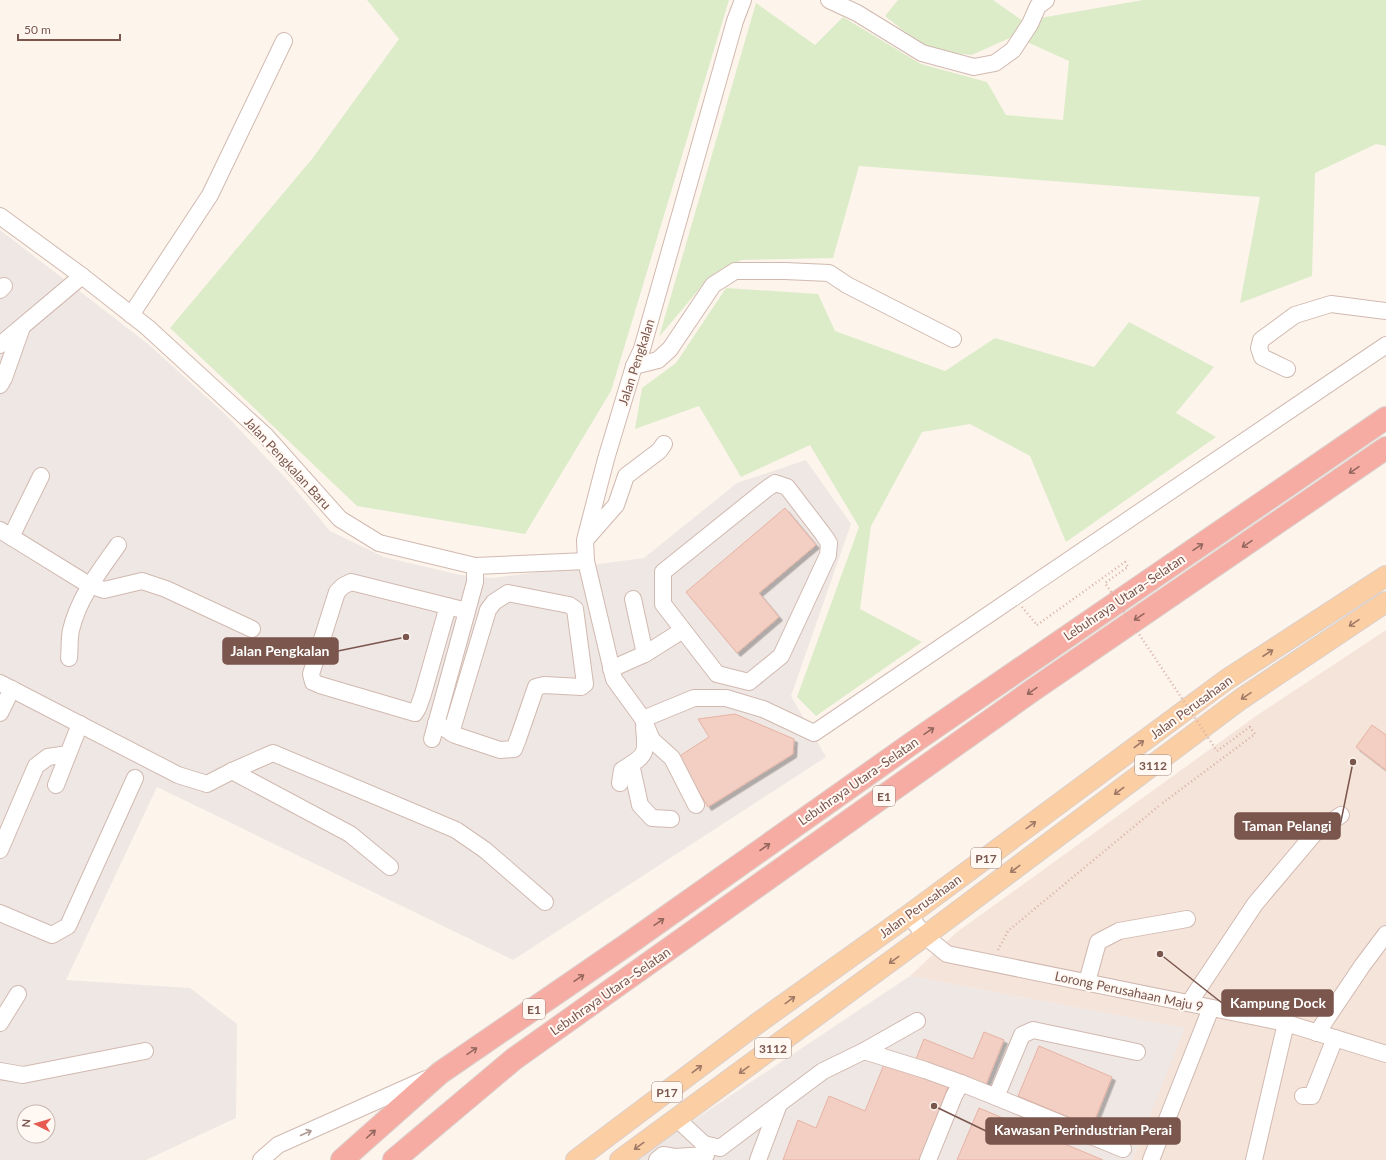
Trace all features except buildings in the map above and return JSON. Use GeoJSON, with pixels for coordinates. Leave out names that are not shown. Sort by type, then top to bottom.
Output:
{"type":"FeatureCollection","features":[{"type":"Feature","properties":{"kind":"highway","name":"Lebuhraya Utara–Selatan"},"geometry":{"type":"LineString","coordinates":[[342,1160],[440,1073],[628,944],[918,738],[1386,418]]}},
{"type":"Feature","properties":{"kind":"highway","name":"Lebuhraya Utara–Selatan"},"geometry":{"type":"LineString","coordinates":[[394,1160],[514,1059],[1033,690],[1386,448]]}},
{"type":"Feature","properties":{"kind":"main road","name":"Jalan Perusahaan"},"geometry":{"type":"LineString","coordinates":[[576,1160],[758,1023],[909,915],[1226,680],[1386,576]]}},
{"type":"Feature","properties":{"kind":"main road","name":"Jalan Perusahaan"},"geometry":{"type":"LineString","coordinates":[[620,1160],[925,936],[1241,700],[1386,602]]}},
{"type":"Feature","properties":{"kind":"street","name":"Jalan Pengkalan"},"geometry":{"type":"LineString","coordinates":[[696,805],[672,758],[652,740],[643,719],[614,679],[586,560],[585,540],[606,459],[634,366],[642,349],[735,21],[743,0]]}},
{"type":"Feature","properties":{"kind":"street"},"geometry":{"type":"LineString","coordinates":[[828,0],[857,13],[922,53],[974,68],[995,62],[1013,50],[1030,24],[1038,6],[1046,0]]}},
{"type":"Feature","properties":{"kind":"street"},"geometry":{"type":"LineString","coordinates":[[131,315],[210,195],[284,41]]}},
{"type":"Feature","properties":{"kind":"street","name":"Jalan Pengkalan Baru"},"geometry":{"type":"LineString","coordinates":[[0,216],[82,276],[147,327],[266,436],[340,519],[379,543],[475,566],[586,560]]}},
{"type":"Feature","properties":{"kind":"street"},"geometry":{"type":"LineString","coordinates":[[634,366],[658,360],[670,349],[713,285],[735,271],[829,273],[847,285],[953,339]]}},
{"type":"Feature","properties":{"kind":"street"},"geometry":{"type":"LineString","coordinates":[[0,346],[82,276]]}},
{"type":"Feature","properties":{"kind":"street"},"geometry":{"type":"LineString","coordinates":[[1287,370],[1262,357],[1258,348],[1261,340],[1295,315],[1331,304],[1386,311]]}},
{"type":"Feature","properties":{"kind":"street"},"geometry":{"type":"LineString","coordinates":[[0,385],[4,378],[22,327]]}},
{"type":"Feature","properties":{"kind":"street"},"geometry":{"type":"LineString","coordinates":[[620,782],[622,770],[636,762],[643,755],[645,741],[643,719],[694,698],[726,698],[763,709],[814,733],[1386,345]]}},
{"type":"Feature","properties":{"kind":"street"},"geometry":{"type":"LineString","coordinates":[[585,540],[616,505],[626,476],[659,451],[664,444]]}},
{"type":"Feature","properties":{"kind":"street"},"geometry":{"type":"LineString","coordinates":[[42,476],[6,534],[90,585],[104,590],[142,581],[166,589],[252,629]]}},
{"type":"Feature","properties":{"kind":"street"},"geometry":{"type":"LineString","coordinates":[[775,483],[787,487],[829,543],[828,555],[781,656],[749,682],[716,674],[683,630],[663,604],[663,572],[775,483]]}},
{"type":"Feature","properties":{"kind":"street"},"geometry":{"type":"LineString","coordinates":[[69,658],[71,631],[77,612],[90,585],[118,545]]}},
{"type":"Feature","properties":{"kind":"street"},"geometry":{"type":"LineString","coordinates":[[432,739],[475,582],[475,566]]}},
{"type":"Feature","properties":{"kind":"street"},"geometry":{"type":"LineString","coordinates":[[448,606],[423,694],[415,713],[313,682],[311,674],[337,592],[343,586],[351,582],[448,606],[467,611]]}},
{"type":"Feature","properties":{"kind":"street"},"geometry":{"type":"LineString","coordinates":[[436,723],[451,733],[456,736],[500,750],[514,748],[536,687],[544,685],[581,687],[585,684],[575,609],[569,605],[508,593],[494,602],[488,610],[451,733]]}},
{"type":"Feature","properties":{"kind":"street"},"geometry":{"type":"LineString","coordinates":[[633,599],[645,654]]}},
{"type":"Feature","properties":{"kind":"street"},"geometry":{"type":"LineString","coordinates":[[611,669],[645,654],[683,630]]}},
{"type":"Feature","properties":{"kind":"street"},"geometry":{"type":"LineString","coordinates":[[0,713],[6,686],[178,774],[207,784],[273,753],[456,830],[485,850],[545,902]]}},
{"type":"Feature","properties":{"kind":"street"},"geometry":{"type":"LineString","coordinates":[[56,785],[80,724]]}},
{"type":"Feature","properties":{"kind":"street"},"geometry":{"type":"LineString","coordinates":[[0,850],[36,766],[48,757],[68,754]]}},
{"type":"Feature","properties":{"kind":"street"},"geometry":{"type":"LineString","coordinates":[[631,764],[640,805],[652,818],[671,820]]}},
{"type":"Feature","properties":{"kind":"street"},"geometry":{"type":"LineString","coordinates":[[232,771],[350,834],[390,867]]}},
{"type":"Feature","properties":{"kind":"street"},"geometry":{"type":"LineString","coordinates":[[0,913],[52,935],[68,926],[135,778]]}},
{"type":"Feature","properties":{"kind":"street"},"geometry":{"type":"LineString","coordinates":[[1189,1003],[1255,904],[1314,834],[1341,816]]}},
{"type":"Feature","properties":{"kind":"street","name":"Lorong Perusahaan Maju 9"},"geometry":{"type":"LineString","coordinates":[[909,915],[925,936],[947,954],[1286,1023],[1386,1054]]}},
{"type":"Feature","properties":{"kind":"street"},"geometry":{"type":"LineString","coordinates":[[1087,982],[1098,942],[1119,931],[1187,920]]}},
{"type":"Feature","properties":{"kind":"street"},"geometry":{"type":"LineString","coordinates":[[1317,1033],[1362,966],[1386,934]]}},
{"type":"Feature","properties":{"kind":"street"},"geometry":{"type":"LineString","coordinates":[[0,1023],[18,994]]}},
{"type":"Feature","properties":{"kind":"street"},"geometry":{"type":"LineString","coordinates":[[1151,1160],[1211,1008]]}},
{"type":"Feature","properties":{"kind":"street"},"geometry":{"type":"LineString","coordinates":[[657,1160],[663,1155],[675,1157],[706,1153],[720,1148],[823,1071],[864,1051],[917,1021]]}},
{"type":"Feature","properties":{"kind":"street"},"geometry":{"type":"LineString","coordinates":[[1254,1160],[1286,1023]]}},
{"type":"Feature","properties":{"kind":"street"},"geometry":{"type":"LineString","coordinates":[[996,1097],[1022,1035],[1033,1030],[1137,1052]]}},
{"type":"Feature","properties":{"kind":"street"},"geometry":{"type":"LineString","coordinates":[[1303,1096],[1312,1096],[1321,1077],[1335,1038]]}},
{"type":"Feature","properties":{"kind":"street"},"geometry":{"type":"LineString","coordinates":[[0,1071],[23,1075],[145,1051]]}},
{"type":"Feature","properties":{"kind":"street"},"geometry":{"type":"LineString","coordinates":[[864,1051],[961,1083],[1123,1150]]}},
{"type":"Feature","properties":{"kind":"street"},"geometry":{"type":"LineString","coordinates":[[249,1160],[278,1145],[440,1073]]}},
{"type":"Feature","properties":{"kind":"street"},"geometry":{"type":"LineString","coordinates":[[928,1160],[954,1096],[961,1083]]}},
{"type":"Feature","properties":{"kind":"street"},"geometry":{"type":"LineString","coordinates":[[758,1160],[779,1104]]}},
{"type":"Feature","properties":{"kind":"street"},"geometry":{"type":"LineString","coordinates":[[677,1119],[706,1153]]}},
{"type":"Feature","properties":{"kind":"street"},"geometry":{"type":"LineString","coordinates":[[260,1160],[278,1145]]}},
{"type":"Feature","properties":{"kind":"path"},"geometry":{"type":"LineString","coordinates":[[992,963],[1008,931],[1160,805],[1255,734],[1250,727],[1217,751],[1105,584],[1128,567],[1125,562],[1037,625],[1014,598]]}},
{"type":"Feature","properties":{"kind":"shaded area"},"geometry":{"type":"Polygon","coordinates":[[[0,230],[147,343],[225,414],[291,484],[330,531],[384,557],[460,575],[493,578],[644,558],[737,483],[806,460],[851,524],[791,696],[826,757],[513,960],[157,787],[66,980],[190,988],[237,1024],[236,1118],[146,1160],[0,1160],[0,230]]]}},
{"type":"Feature","properties":{"kind":"shaded area"},"geometry":{"type":"Polygon","coordinates":[[[1386,630],[1386,1160],[1132,1160],[1184,1028],[910,976],[957,932],[1256,716],[1386,630]]]}},
{"type":"Feature","properties":{"kind":"shaded area"},"geometry":{"type":"Polygon","coordinates":[[[910,976],[1185,1028],[1132,1160],[634,1160],[910,976]]]}},
{"type":"Feature","properties":{"kind":"green space"},"geometry":{"type":"Polygon","coordinates":[[[367,0],[729,0],[611,391],[525,534],[357,506],[170,328],[312,159],[399,39],[367,0]]]}},
{"type":"Feature","properties":{"kind":"green space"},"geometry":{"type":"Polygon","coordinates":[[[898,0],[993,0],[1023,21],[1143,0],[1386,0],[1386,146],[1376,144],[1315,173],[1312,276],[1240,303],[1260,197],[859,166],[833,258],[741,260],[706,281],[659,337],[756,3],[815,45],[843,17],[921,64],[987,82],[1006,115],[1063,120],[1069,61],[1014,36],[972,55],[928,50],[885,16],[898,0]]]}},
{"type":"Feature","properties":{"kind":"green space"},"geometry":{"type":"Polygon","coordinates":[[[726,288],[818,294],[835,331],[945,371],[995,338],[1094,367],[1129,322],[1214,367],[1176,413],[1216,437],[1066,542],[1030,456],[970,424],[922,432],[871,526],[860,609],[922,642],[816,716],[797,697],[859,527],[810,445],[741,477],[699,406],[635,429],[642,388],[676,363],[726,288]]]}},
{"type":"Feature","properties":{"kind":"place","name":"Jalan Pengkalan"},"geometry":{"type":"Point","coordinates":[406,637]}},
{"type":"Feature","properties":{"kind":"place","name":"Taman Pelangi"},"geometry":{"type":"Point","coordinates":[1353,762]}},
{"type":"Feature","properties":{"kind":"place","name":"Kampung Dock"},"geometry":{"type":"Point","coordinates":[1160,954]}},
{"type":"Feature","properties":{"kind":"place","name":"Kawasan Perindustrian Perai"},"geometry":{"type":"Point","coordinates":[934,1106]}}]}
